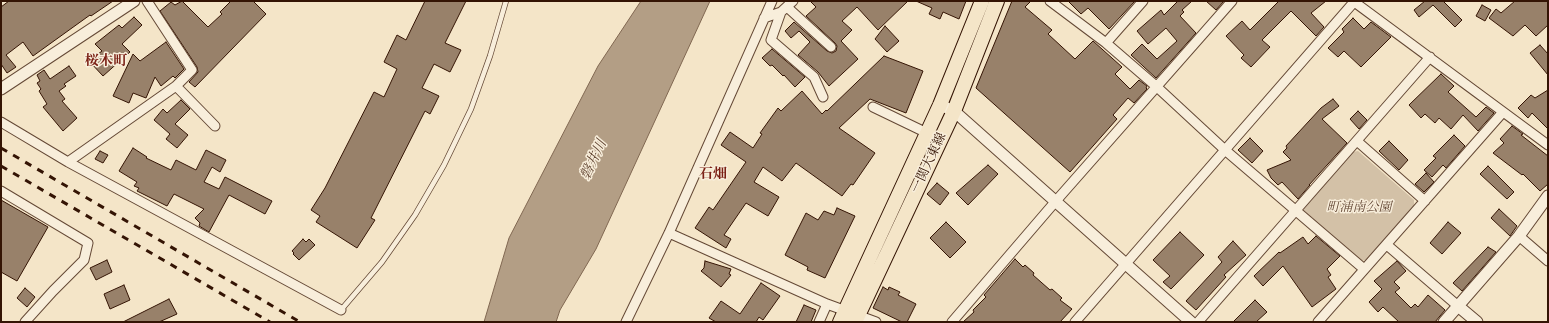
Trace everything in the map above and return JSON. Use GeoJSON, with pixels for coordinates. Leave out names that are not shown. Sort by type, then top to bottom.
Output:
{"type":"FeatureCollection","features":[{"type":"Feature","properties":{"kind":"main road","name":"一関大東線"},"geometry":{"type":"LineString","coordinates":[[859,319],[927,133],[940,105],[982,1]]}},
{"type":"Feature","properties":{"kind":"main road","name":"一関大東線"},"geometry":{"type":"LineString","coordinates":[[859,319],[954,111],[997,1]]}},
{"type":"Feature","properties":{"kind":"street"},"geometry":{"type":"LineString","coordinates":[[1,88],[134,1]]}},
{"type":"Feature","properties":{"kind":"street"},"geometry":{"type":"LineString","coordinates":[[68,162],[176,86],[192,70],[147,1]]}},
{"type":"Feature","properties":{"kind":"street"},"geometry":{"type":"LineString","coordinates":[[626,322],[669,233],[772,1]]}},
{"type":"Feature","properties":{"kind":"street"},"geometry":{"type":"LineString","coordinates":[[1050,1],[1106,43],[1157,87],[1225,150],[1364,269]]}},
{"type":"Feature","properties":{"kind":"street"},"geometry":{"type":"LineString","coordinates":[[1106,43],[1142,1]]}},
{"type":"Feature","properties":{"kind":"street"},"geometry":{"type":"LineString","coordinates":[[952,322],[1055,202],[1232,1]]}},
{"type":"Feature","properties":{"kind":"street"},"geometry":{"type":"LineString","coordinates":[[1075,322],[1354,2],[1548,144]]}},
{"type":"Feature","properties":{"kind":"street"},"geometry":{"type":"LineString","coordinates":[[764,18],[787,7]]}},
{"type":"Feature","properties":{"kind":"street"},"geometry":{"type":"LineString","coordinates":[[787,7],[831,47]]}},
{"type":"Feature","properties":{"kind":"street"},"geometry":{"type":"LineString","coordinates":[[787,7],[771,40],[814,77],[823,97]]}},
{"type":"Feature","properties":{"kind":"street"},"geometry":{"type":"LineString","coordinates":[[1198,322],[1295,209],[1357,141],[1430,57]]}},
{"type":"Feature","properties":{"kind":"street"},"geometry":{"type":"LineString","coordinates":[[176,86],[214,126]]}},
{"type":"Feature","properties":{"kind":"street"},"geometry":{"type":"LineString","coordinates":[[940,105],[954,111],[1191,322]]}},
{"type":"Feature","properties":{"kind":"street"},"geometry":{"type":"LineString","coordinates":[[873,107],[927,133]]}},
{"type":"Feature","properties":{"kind":"street"},"geometry":{"type":"LineString","coordinates":[[1318,322],[1503,112]]}},
{"type":"Feature","properties":{"kind":"street"},"geometry":{"type":"LineString","coordinates":[[1,122],[68,162],[341,310]]}},
{"type":"Feature","properties":{"kind":"street"},"geometry":{"type":"LineString","coordinates":[[1357,141],[1425,201]]}},
{"type":"Feature","properties":{"kind":"street"},"geometry":{"type":"LineString","coordinates":[[1,191],[88,242],[84,260],[25,322]]}},
{"type":"Feature","properties":{"kind":"street"},"geometry":{"type":"LineString","coordinates":[[1444,322],[1519,236],[1548,196]]}},
{"type":"Feature","properties":{"kind":"street"},"geometry":{"type":"LineString","coordinates":[[669,233],[859,319]]}},
{"type":"Feature","properties":{"kind":"street"},"geometry":{"type":"LineString","coordinates":[[1519,236],[1548,261]]}},
{"type":"Feature","properties":{"kind":"street"},"geometry":{"type":"LineString","coordinates":[[1387,244],[1476,322]]}},
{"type":"Feature","properties":{"kind":"street"},"geometry":{"type":"LineString","coordinates":[[819,322],[827,304]]}},
{"type":"Feature","properties":{"kind":"lane"},"geometry":{"type":"LineString","coordinates":[[341,310],[382,262],[415,215],[444,165],[471,109],[490,56],[506,1]]}},
{"type":"Feature","properties":{"kind":"green space","name":"町浦南公園"},"geometry":{"type":"Polygon","coordinates":[[[1358,151],[1414,200],[1414,207],[1367,260],[1359,261],[1303,214],[1304,209],[1353,152],[1358,151]]]}},
{"type":"Feature","properties":{"kind":"water","name":"磐井川"},"geometry":{"type":"Polygon","coordinates":[[[641,1],[710,1],[596,249],[560,310],[556,322],[484,322],[509,238],[598,66],[641,1]]]}},
{"type":"Feature","properties":{"kind":"building"},"geometry":{"type":"Polygon","coordinates":[[[9,1],[113,1],[91,16],[90,15],[33,56],[23,42],[6,55],[16,67],[7,73],[1,64],[1,7],[9,1]]]}},
{"type":"Feature","properties":{"kind":"building"},"geometry":{"type":"Polygon","coordinates":[[[182,1],[208,27],[222,14],[220,12],[231,1],[253,1],[266,14],[195,87],[189,82],[198,72],[197,67],[160,11],[171,2],[175,5],[182,1]]]}},
{"type":"Feature","properties":{"kind":"building"},"geometry":{"type":"Polygon","coordinates":[[[425,1],[466,1],[445,43],[461,50],[450,72],[434,64],[422,88],[439,96],[430,114],[425,111],[371,218],[375,220],[357,248],[316,222],[320,216],[311,210],[325,188],[374,92],[384,97],[397,69],[384,62],[397,35],[406,40],[425,1]]]}},
{"type":"Feature","properties":{"kind":"building"},"geometry":{"type":"Polygon","coordinates":[[[810,1],[908,1],[878,30],[857,7],[842,21],[852,30],[841,41],[858,59],[829,86],[818,72],[798,55],[810,42],[799,31],[791,38],[785,31],[794,22],[827,51],[832,53],[836,51],[837,46],[835,43],[806,16],[816,7],[810,1]]]}},
{"type":"Feature","properties":{"kind":"building"},"geometry":{"type":"Polygon","coordinates":[[[916,1],[966,1],[959,19],[943,12],[940,19],[929,14],[932,8],[916,1]]]}},
{"type":"Feature","properties":{"kind":"building"},"geometry":{"type":"Polygon","coordinates":[[[1012,1],[1031,1],[1025,7],[1052,30],[1048,34],[1075,59],[1093,41],[1122,67],[1115,74],[1130,89],[1139,80],[1147,86],[1147,89],[1134,103],[1128,98],[1113,115],[1117,119],[1070,172],[976,88],[1012,1]]]}},
{"type":"Feature","properties":{"kind":"building"},"geometry":{"type":"Polygon","coordinates":[[[1068,1],[1135,1],[1109,29],[1088,8],[1081,14],[1068,1]]]}},
{"type":"Feature","properties":{"kind":"building"},"geometry":{"type":"Polygon","coordinates":[[[1178,1],[1192,1],[1182,10],[1184,12],[1180,16],[1196,33],[1156,78],[1131,55],[1142,44],[1157,59],[1177,41],[1166,28],[1148,44],[1137,31],[1161,10],[1164,15],[1178,1]]]}},
{"type":"Feature","properties":{"kind":"building"},"geometry":{"type":"Polygon","coordinates":[[[1206,1],[1224,1],[1216,10],[1206,1]]]}},
{"type":"Feature","properties":{"kind":"building"},"geometry":{"type":"Polygon","coordinates":[[[1279,1],[1326,1],[1311,13],[1324,27],[1316,36],[1291,11],[1262,40],[1270,47],[1251,67],[1241,58],[1244,55],[1226,36],[1242,21],[1250,30],[1279,1]]]}},
{"type":"Feature","properties":{"kind":"building"},"geometry":{"type":"Polygon","coordinates":[[[1425,1],[1443,1],[1462,20],[1455,27],[1433,5],[1419,17],[1414,10],[1425,1]]]}},
{"type":"Feature","properties":{"kind":"building"},"geometry":{"type":"Polygon","coordinates":[[[1515,1],[1548,1],[1548,25],[1536,36],[1525,25],[1513,36],[1489,18],[1496,9],[1501,13],[1515,1]]]}},
{"type":"Feature","properties":{"kind":"building"},"geometry":{"type":"Polygon","coordinates":[[[1482,5],[1491,10],[1485,21],[1476,16],[1482,5]]]}},
{"type":"Feature","properties":{"kind":"building"},"geometry":{"type":"Polygon","coordinates":[[[134,17],[142,25],[122,44],[130,52],[103,76],[89,61],[102,51],[95,44],[119,25],[122,28],[134,17]]]}},
{"type":"Feature","properties":{"kind":"building"},"geometry":{"type":"Polygon","coordinates":[[[1353,18],[1364,29],[1371,22],[1391,37],[1361,67],[1344,51],[1338,57],[1328,48],[1344,32],[1342,29],[1353,18]]]}},
{"type":"Feature","properties":{"kind":"building"},"geometry":{"type":"Polygon","coordinates":[[[885,26],[899,41],[887,52],[875,39],[885,26]]]}},
{"type":"Feature","properties":{"kind":"building"},"geometry":{"type":"Polygon","coordinates":[[[166,42],[184,69],[175,78],[173,76],[161,86],[155,77],[146,98],[133,93],[129,103],[113,96],[133,54],[140,61],[166,42]]]}},
{"type":"Feature","properties":{"kind":"building"},"geometry":{"type":"Polygon","coordinates":[[[1540,45],[1548,54],[1548,75],[1530,53],[1540,45]]]}},
{"type":"Feature","properties":{"kind":"building"},"geometry":{"type":"Polygon","coordinates":[[[772,49],[805,77],[795,87],[784,75],[783,76],[772,65],[770,66],[762,58],[772,49]]]}},
{"type":"Feature","properties":{"kind":"building"},"geometry":{"type":"Polygon","coordinates":[[[884,56],[923,71],[906,113],[870,99],[839,128],[875,153],[853,185],[851,184],[842,196],[796,163],[782,181],[763,167],[754,182],[779,197],[768,216],[746,203],[724,235],[731,239],[726,248],[695,228],[709,207],[713,210],[746,162],[721,145],[730,132],[753,148],[762,134],[760,133],[778,108],[781,111],[802,91],[822,114],[826,110],[827,111],[884,56]]]}},
{"type":"Feature","properties":{"kind":"building"},"geometry":{"type":"Polygon","coordinates":[[[69,66],[76,76],[64,84],[66,86],[59,91],[65,99],[62,101],[77,118],[63,131],[43,107],[47,104],[39,91],[41,89],[37,83],[40,81],[37,75],[44,70],[50,79],[69,66]]]}},
{"type":"Feature","properties":{"kind":"building"},"geometry":{"type":"Polygon","coordinates":[[[1441,74],[1454,86],[1448,92],[1476,117],[1486,107],[1494,113],[1478,131],[1463,115],[1451,129],[1439,118],[1435,123],[1425,114],[1421,118],[1409,105],[1441,74]]]}},
{"type":"Feature","properties":{"kind":"building"},"geometry":{"type":"Polygon","coordinates":[[[1548,90],[1548,129],[1532,113],[1528,118],[1518,108],[1531,95],[1535,98],[1548,90]]]}},
{"type":"Feature","properties":{"kind":"building"},"geometry":{"type":"Polygon","coordinates":[[[1333,99],[1339,106],[1322,119],[1347,143],[1298,199],[1282,182],[1278,185],[1271,178],[1267,170],[1291,160],[1283,152],[1287,148],[1286,146],[1321,108],[1333,99]]]}},
{"type":"Feature","properties":{"kind":"building"},"geometry":{"type":"Polygon","coordinates":[[[181,100],[190,109],[175,124],[188,135],[177,148],[166,139],[170,134],[154,120],[163,109],[167,113],[181,100]]]}},
{"type":"Feature","properties":{"kind":"building"},"geometry":{"type":"Polygon","coordinates":[[[1358,111],[1367,120],[1359,129],[1350,119],[1358,111]]]}},
{"type":"Feature","properties":{"kind":"building"},"geometry":{"type":"Polygon","coordinates":[[[1512,126],[1548,156],[1548,184],[1540,191],[1523,174],[1522,175],[1493,153],[1504,143],[1500,139],[1512,126]]]}},
{"type":"Feature","properties":{"kind":"building"},"geometry":{"type":"Polygon","coordinates":[[[1454,135],[1465,146],[1446,168],[1443,165],[1432,177],[1424,170],[1436,158],[1433,156],[1454,135]]]}},
{"type":"Feature","properties":{"kind":"building"},"geometry":{"type":"Polygon","coordinates":[[[1250,138],[1263,151],[1252,163],[1238,150],[1250,138]]]}},
{"type":"Feature","properties":{"kind":"building"},"geometry":{"type":"Polygon","coordinates":[[[1389,141],[1408,160],[1399,170],[1379,151],[1389,141]]]}},
{"type":"Feature","properties":{"kind":"building"},"geometry":{"type":"Polygon","coordinates":[[[133,148],[147,157],[146,158],[171,170],[176,160],[196,170],[206,150],[226,160],[220,172],[212,167],[204,182],[219,189],[225,177],[272,201],[265,214],[229,195],[209,232],[199,226],[200,223],[195,218],[204,209],[174,194],[167,206],[137,191],[139,188],[134,186],[137,182],[119,171],[133,148]]]}},
{"type":"Feature","properties":{"kind":"building"},"geometry":{"type":"Polygon","coordinates":[[[100,151],[108,155],[103,163],[95,159],[100,151]]]}},
{"type":"Feature","properties":{"kind":"building"},"geometry":{"type":"Polygon","coordinates":[[[988,165],[998,174],[968,205],[956,193],[988,165]]]}},
{"type":"Feature","properties":{"kind":"building"},"geometry":{"type":"Polygon","coordinates":[[[1488,166],[1514,192],[1507,199],[1480,174],[1488,166]]]}},
{"type":"Feature","properties":{"kind":"building"},"geometry":{"type":"Polygon","coordinates":[[[1426,173],[1434,182],[1424,192],[1415,184],[1426,173]]]}},
{"type":"Feature","properties":{"kind":"building"},"geometry":{"type":"Polygon","coordinates":[[[937,183],[949,193],[940,205],[927,194],[937,183]]]}},
{"type":"Feature","properties":{"kind":"building"},"geometry":{"type":"Polygon","coordinates":[[[1,200],[48,227],[17,281],[1,272],[1,200]]]}},
{"type":"Feature","properties":{"kind":"building"},"geometry":{"type":"Polygon","coordinates":[[[837,208],[855,216],[825,278],[807,270],[808,267],[785,255],[806,213],[818,220],[824,211],[834,215],[837,208]]]}},
{"type":"Feature","properties":{"kind":"building"},"geometry":{"type":"Polygon","coordinates":[[[1499,209],[1517,226],[1510,236],[1491,218],[1499,209]]]}},
{"type":"Feature","properties":{"kind":"building"},"geometry":{"type":"Polygon","coordinates":[[[946,222],[966,242],[950,258],[930,238],[946,222]]]}},
{"type":"Feature","properties":{"kind":"building"},"geometry":{"type":"Polygon","coordinates":[[[1448,222],[1461,233],[1442,254],[1430,243],[1448,222]]]}},
{"type":"Feature","properties":{"kind":"building"},"geometry":{"type":"Polygon","coordinates":[[[1180,232],[1204,255],[1171,289],[1163,282],[1170,276],[1153,260],[1180,232]]]}},
{"type":"Feature","properties":{"kind":"building"},"geometry":{"type":"Polygon","coordinates":[[[1316,236],[1340,256],[1327,269],[1331,275],[1328,277],[1336,289],[1312,307],[1283,266],[1263,286],[1254,276],[1279,252],[1280,253],[1303,237],[1308,244],[1316,236]]]}},
{"type":"Feature","properties":{"kind":"building"},"geometry":{"type":"Polygon","coordinates":[[[303,239],[306,242],[309,239],[315,245],[299,260],[292,251],[303,239]]]}},
{"type":"Feature","properties":{"kind":"building"},"geometry":{"type":"Polygon","coordinates":[[[1233,241],[1246,255],[1224,275],[1226,277],[1196,310],[1186,301],[1222,262],[1218,257],[1233,241]]]}},
{"type":"Feature","properties":{"kind":"building"},"geometry":{"type":"Polygon","coordinates":[[[1488,247],[1496,252],[1462,291],[1453,283],[1488,247]]]}},
{"type":"Feature","properties":{"kind":"building"},"geometry":{"type":"Polygon","coordinates":[[[1015,259],[1023,267],[1025,265],[1034,273],[1033,275],[1050,290],[1052,289],[1062,298],[1060,300],[1072,309],[1060,322],[963,322],[974,312],[973,310],[986,297],[984,295],[1015,259]]]}},
{"type":"Feature","properties":{"kind":"building"},"geometry":{"type":"Polygon","coordinates":[[[107,260],[112,272],[96,280],[90,268],[107,260]]]}},
{"type":"Feature","properties":{"kind":"building"},"geometry":{"type":"Polygon","coordinates":[[[705,261],[731,269],[729,274],[731,275],[721,287],[701,271],[704,268],[705,261]]]}},
{"type":"Feature","properties":{"kind":"building"},"geometry":{"type":"Polygon","coordinates":[[[1397,261],[1406,271],[1394,282],[1400,288],[1395,292],[1411,308],[1415,304],[1418,307],[1428,295],[1445,310],[1435,322],[1399,322],[1383,307],[1378,312],[1369,302],[1382,289],[1374,281],[1397,261]]]}},
{"type":"Feature","properties":{"kind":"building"},"geometry":{"type":"Polygon","coordinates":[[[761,283],[780,296],[763,320],[759,317],[756,322],[716,322],[709,318],[721,301],[740,314],[761,283]]]}},
{"type":"Feature","properties":{"kind":"building"},"geometry":{"type":"Polygon","coordinates":[[[124,285],[130,300],[110,309],[104,294],[124,285]]]}},
{"type":"Feature","properties":{"kind":"building"},"geometry":{"type":"Polygon","coordinates":[[[883,287],[888,290],[889,287],[900,292],[898,295],[916,304],[907,322],[902,322],[873,308],[883,287]]]}},
{"type":"Feature","properties":{"kind":"building"},"geometry":{"type":"Polygon","coordinates":[[[25,288],[35,297],[27,307],[17,298],[25,288]]]}},
{"type":"Feature","properties":{"kind":"building"},"geometry":{"type":"Polygon","coordinates":[[[169,299],[177,314],[159,322],[123,322],[169,299]]]}},
{"type":"Feature","properties":{"kind":"building"},"geometry":{"type":"Polygon","coordinates":[[[1255,300],[1267,312],[1256,322],[1233,322],[1255,300]]]}},
{"type":"Feature","properties":{"kind":"building"},"geometry":{"type":"Polygon","coordinates":[[[804,305],[816,310],[811,322],[796,322],[804,305]]]}},
{"type":"Feature","properties":{"kind":"railway"},"geometry":{"type":"LineString","coordinates":[[1,148],[300,322]]}},
{"type":"Feature","properties":{"kind":"railway"},"geometry":{"type":"LineString","coordinates":[[1,166],[270,322]]}},
{"type":"Feature","properties":{"kind":"district","name":"桜木町"},"geometry":{"type":"Point","coordinates":[106,61]}},
{"type":"Feature","properties":{"kind":"district","name":"石畑"},"geometry":{"type":"Point","coordinates":[713,174]}}]}
